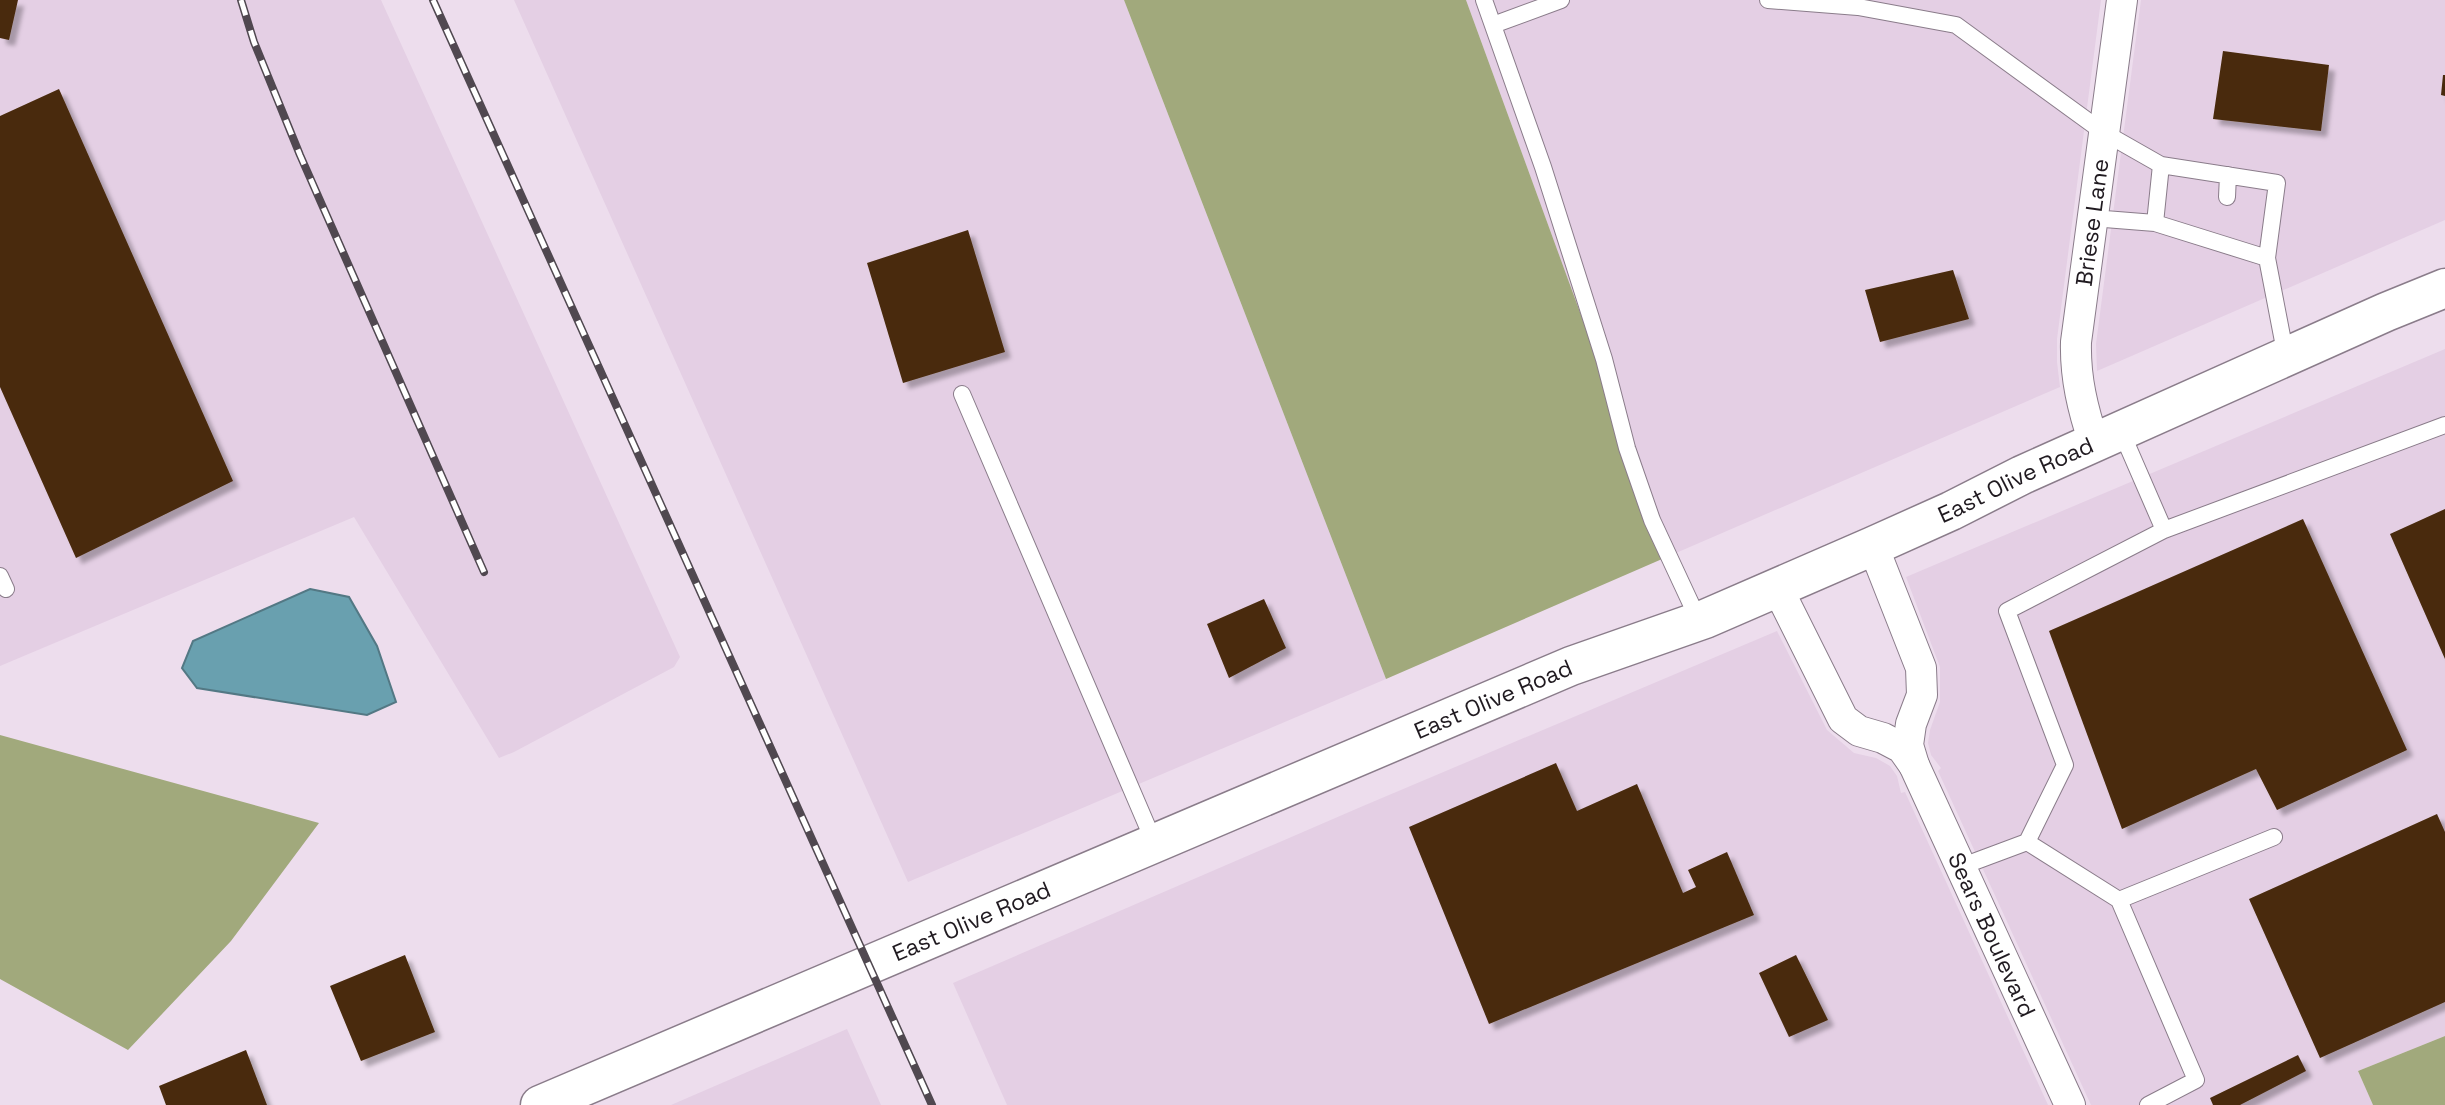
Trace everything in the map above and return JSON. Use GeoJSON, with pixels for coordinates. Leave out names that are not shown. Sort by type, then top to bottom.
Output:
{"type":"FeatureCollection","features":[{"type":"Feature","properties":{"kind":"street","name":"Briese Lane"},"geometry":{"type":"LineString","coordinates":[[2108,437],[2081,404],[2076,359],[2122,0]]}},
{"type":"Feature","properties":{"kind":"street","name":"East Olive Road"},"geometry":{"type":"LineString","coordinates":[[540,1105],[1571,666],[1699,621],[1951,512],[2022,475],[2445,288]]}},
{"type":"Feature","properties":{"kind":"street","name":"Sears Boulevard"},"geometry":{"type":"LineString","coordinates":[[1874,545],[1920,668],[1922,695],[1911,724],[1909,744],[1914,765]]}},
{"type":"Feature","properties":{"kind":"street","name":"Sears Boulevard"},"geometry":{"type":"LineString","coordinates":[[1777,587],[1843,719],[1859,731],[1883,738],[1902,748],[1914,765],[2070,1105]]}},
{"type":"Feature","properties":{"kind":"lane"},"geometry":{"type":"LineString","coordinates":[[1484,0],[1543,167],[1600,346],[1627,448],[1652,520],[1699,621]]}},
{"type":"Feature","properties":{"kind":"lane"},"geometry":{"type":"LineString","coordinates":[[1493,25],[1560,0]]}},
{"type":"Feature","properties":{"kind":"lane"},"geometry":{"type":"LineString","coordinates":[[1768,0],[1858,7],[1956,25],[2103,132],[2161,165],[2277,183],[2267,258],[2286,357]]}},
{"type":"Feature","properties":{"kind":"lane"},"geometry":{"type":"LineString","coordinates":[[2155,223],[2161,165]]}},
{"type":"Feature","properties":{"kind":"lane"},"geometry":{"type":"LineString","coordinates":[[2227,197],[2228,175]]}},
{"type":"Feature","properties":{"kind":"lane"},"geometry":{"type":"LineString","coordinates":[[2092,218],[2155,223],[2224,238],[2267,258]]}},
{"type":"Feature","properties":{"kind":"lane"},"geometry":{"type":"LineString","coordinates":[[962,394],[1154,842]]}},
{"type":"Feature","properties":{"kind":"lane"},"geometry":{"type":"LineString","coordinates":[[1961,867],[2027,842],[2066,765],[2007,611],[2164,530],[2445,425]]}},
{"type":"Feature","properties":{"kind":"lane"},"geometry":{"type":"LineString","coordinates":[[2108,437],[2164,530]]}},
{"type":"Feature","properties":{"kind":"lane"},"geometry":{"type":"LineString","coordinates":[[2119,900],[2274,837]]}},
{"type":"Feature","properties":{"kind":"lane"},"geometry":{"type":"LineString","coordinates":[[2027,842],[2119,900],[2196,1080],[2148,1105]]}},
{"type":"Feature","properties":{"kind":"shaded area"},"geometry":{"type":"Polygon","coordinates":[[[0,0],[381,0],[680,657],[674,667],[499,758],[354,517],[0,666],[0,0]]]}},
{"type":"Feature","properties":{"kind":"shaded area"},"geometry":{"type":"Polygon","coordinates":[[[514,0],[1124,0],[1386,679],[908,882],[514,0]]]}},
{"type":"Feature","properties":{"kind":"shaded area"},"geometry":{"type":"Polygon","coordinates":[[[1466,0],[2101,0],[2057,339],[2060,387],[1669,556],[1466,0]]]}},
{"type":"Feature","properties":{"kind":"shaded area"},"geometry":{"type":"Polygon","coordinates":[[[2141,0],[2445,0],[2445,220],[2097,371],[2096,344],[2141,0]]]}},
{"type":"Feature","properties":{"kind":"shaded area"},"geometry":{"type":"Polygon","coordinates":[[[2445,349],[2445,1036],[2358,1071],[2373,1105],[2091,1105],[1938,771],[1941,768],[1931,755],[1928,743],[1940,702],[1940,667],[1906,577],[2445,349]]]}},
{"type":"Feature","properties":{"kind":"shaded area"},"geometry":{"type":"Polygon","coordinates":[[[1777,631],[1827,730],[1854,753],[1876,758],[1890,766],[1897,776],[1901,793],[1905,792],[2048,1105],[1007,1105],[953,983],[1777,631]]]}},
{"type":"Feature","properties":{"kind":"shaded area"},"geometry":{"type":"Polygon","coordinates":[[[847,1029],[881,1105],[671,1105],[847,1029]]]}},
{"type":"Feature","properties":{"kind":"green space"},"geometry":{"type":"Polygon","coordinates":[[[1124,0],[1466,0],[1669,556],[1386,679],[1124,0]]]}},
{"type":"Feature","properties":{"kind":"green space"},"geometry":{"type":"Polygon","coordinates":[[[0,735],[319,823],[231,941],[128,1050],[0,979],[0,735]]]}},
{"type":"Feature","properties":{"kind":"green space"},"geometry":{"type":"Polygon","coordinates":[[[2445,1036],[2445,1105],[2373,1105],[2358,1071],[2445,1036]]]}},
{"type":"Feature","properties":{"kind":"water"},"geometry":{"type":"Polygon","coordinates":[[[310,589],[349,597],[377,646],[396,702],[367,715],[197,688],[182,668],[193,641],[310,589]]]}},
{"type":"Feature","properties":{"kind":"building"},"geometry":{"type":"Polygon","coordinates":[[[0,0],[18,0],[9,40],[0,38],[0,0]]]}},
{"type":"Feature","properties":{"kind":"building"},"geometry":{"type":"Polygon","coordinates":[[[2223,51],[2329,65],[2321,131],[2213,119],[2223,51]]]}},
{"type":"Feature","properties":{"kind":"building"},"geometry":{"type":"Polygon","coordinates":[[[2445,75],[2445,96],[2441,95],[2445,75]]]}},
{"type":"Feature","properties":{"kind":"building"},"geometry":{"type":"Polygon","coordinates":[[[59,89],[233,481],[76,558],[0,387],[0,116],[59,89]]]}},
{"type":"Feature","properties":{"kind":"building"},"geometry":{"type":"Polygon","coordinates":[[[968,230],[1005,352],[903,383],[867,263],[968,230]]]}},
{"type":"Feature","properties":{"kind":"building"},"geometry":{"type":"Polygon","coordinates":[[[1953,270],[1969,319],[1880,342],[1865,290],[1953,270]]]}},
{"type":"Feature","properties":{"kind":"building"},"geometry":{"type":"Polygon","coordinates":[[[2445,509],[2445,659],[2390,534],[2445,509]]]}},
{"type":"Feature","properties":{"kind":"building"},"geometry":{"type":"Polygon","coordinates":[[[2303,519],[2407,750],[2277,810],[2256,769],[2122,829],[2049,631],[2303,519]]]}},
{"type":"Feature","properties":{"kind":"building"},"geometry":{"type":"Polygon","coordinates":[[[1264,599],[1286,648],[1229,678],[1207,624],[1264,599]]]}},
{"type":"Feature","properties":{"kind":"building"},"geometry":{"type":"Polygon","coordinates":[[[1556,763],[1577,811],[1637,784],[1683,893],[1696,887],[1688,870],[1727,852],[1754,915],[1489,1024],[1409,827],[1556,763]]]}},
{"type":"Feature","properties":{"kind":"building"},"geometry":{"type":"Polygon","coordinates":[[[2437,814],[2445,832],[2445,1002],[2320,1058],[2249,899],[2437,814]]]}},
{"type":"Feature","properties":{"kind":"building"},"geometry":{"type":"Polygon","coordinates":[[[405,955],[435,1032],[361,1061],[330,986],[405,955]]]}},
{"type":"Feature","properties":{"kind":"building"},"geometry":{"type":"Polygon","coordinates":[[[1796,955],[1828,1020],[1789,1037],[1759,973],[1796,955]]]}},
{"type":"Feature","properties":{"kind":"building"},"geometry":{"type":"Polygon","coordinates":[[[246,1050],[267,1105],[166,1105],[159,1086],[246,1050]]]}},
{"type":"Feature","properties":{"kind":"building"},"geometry":{"type":"Polygon","coordinates":[[[2298,1055],[2306,1071],[2240,1105],[2213,1105],[2210,1098],[2298,1055]]]}},
{"type":"Feature","properties":{"kind":"railway"},"geometry":{"type":"LineString","coordinates":[[241,0],[254,42],[300,155],[484,572]]}},
{"type":"Feature","properties":{"kind":"railway"},"geometry":{"type":"LineString","coordinates":[[433,0],[932,1105]]}}]}
